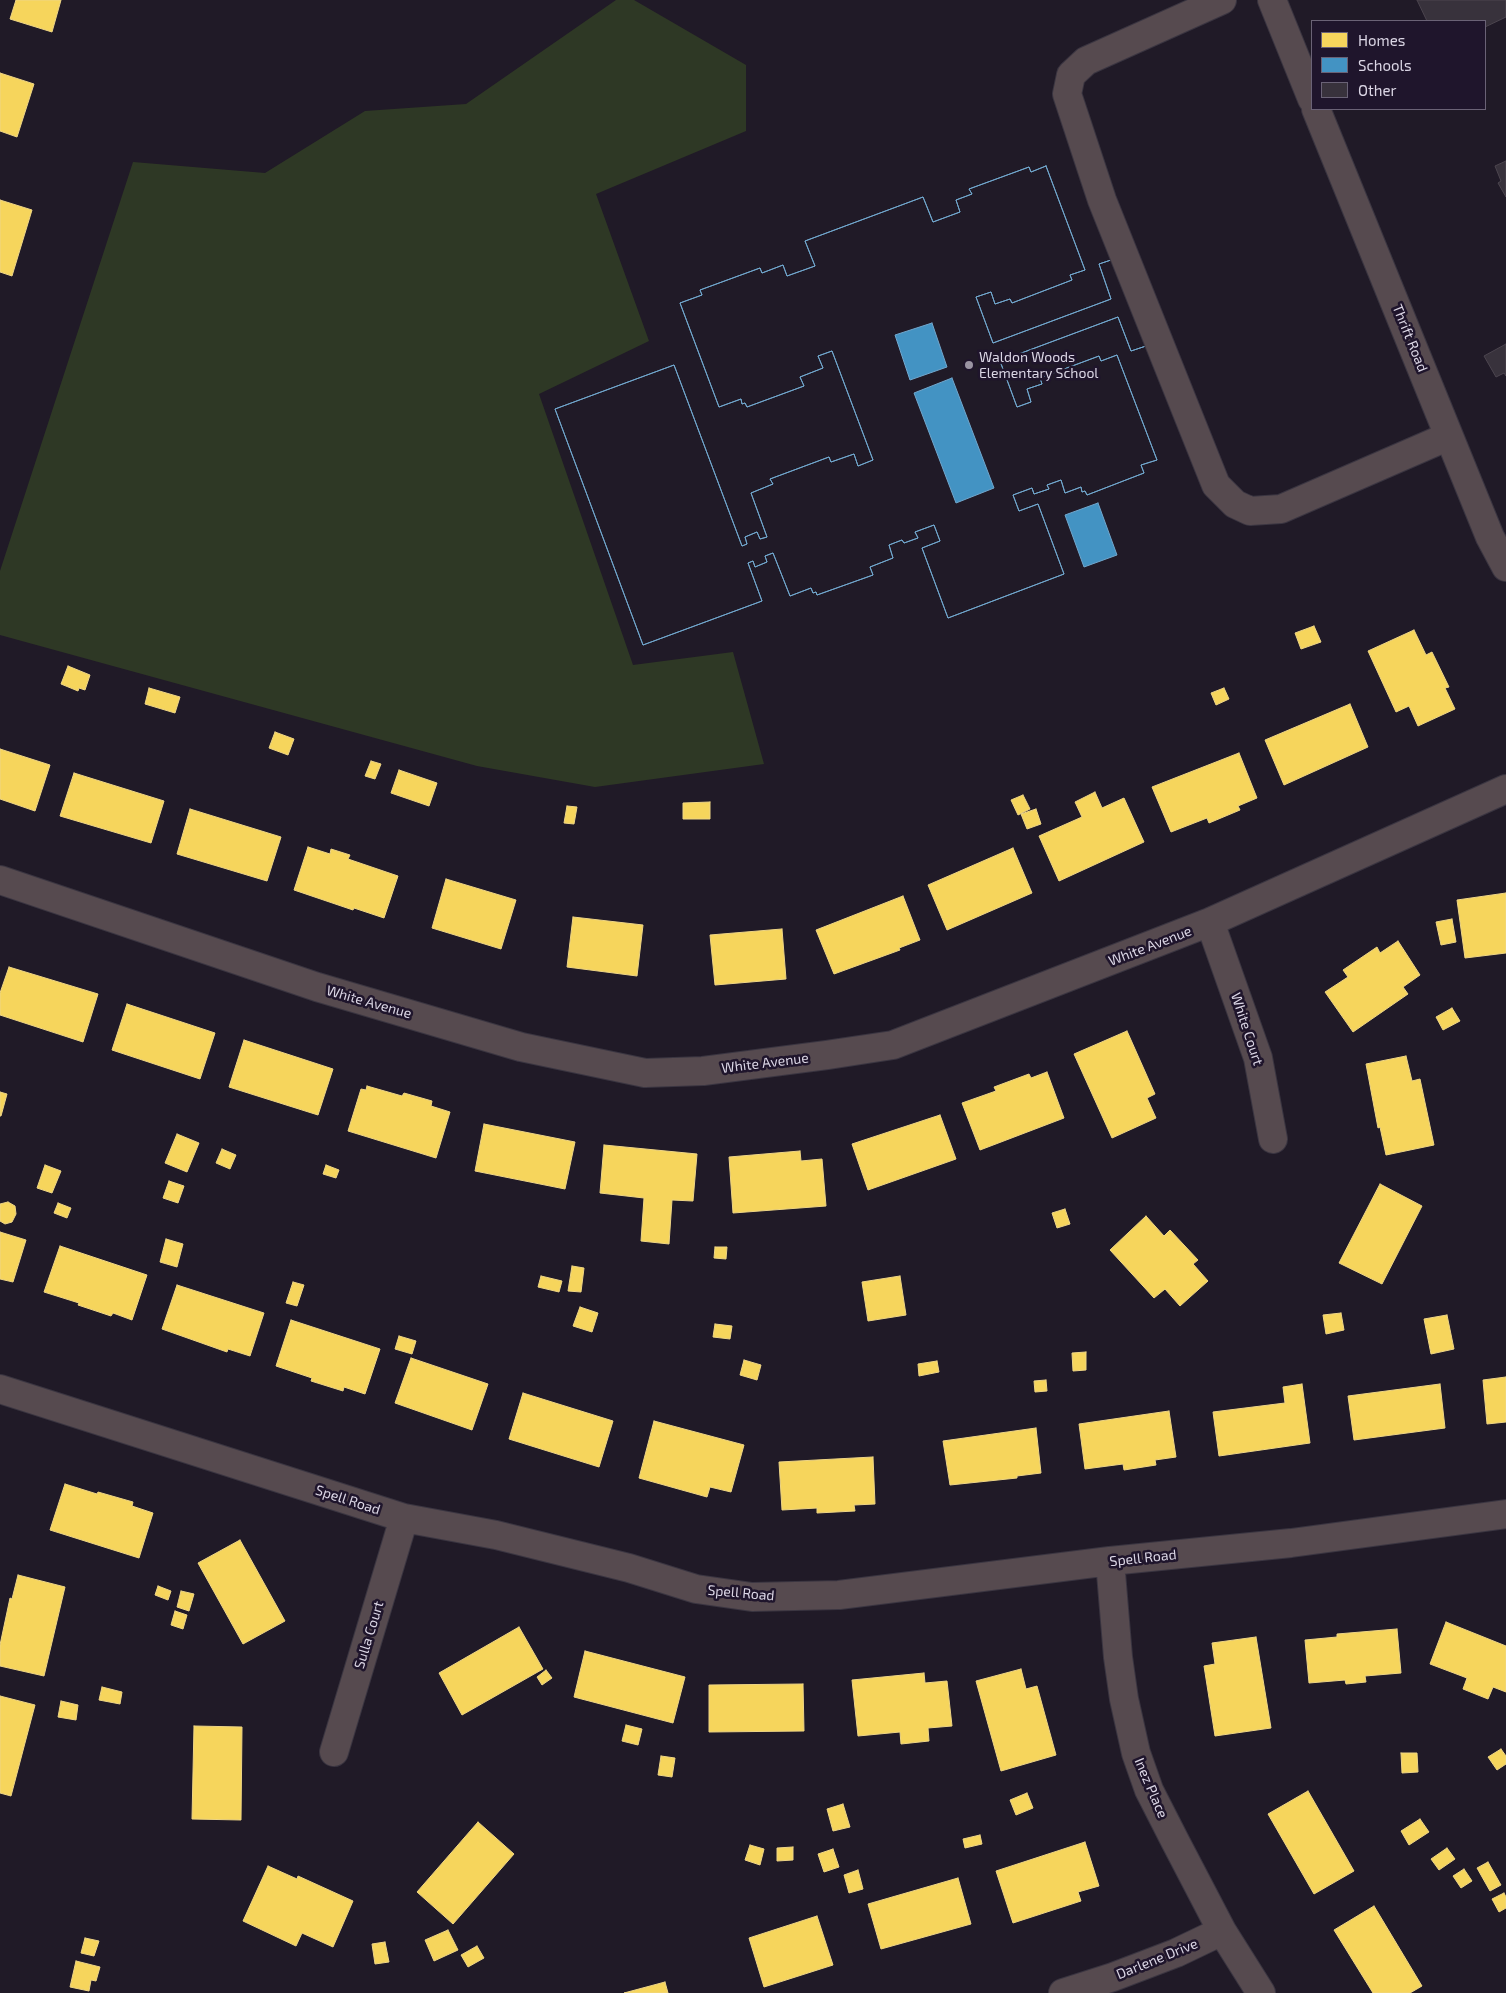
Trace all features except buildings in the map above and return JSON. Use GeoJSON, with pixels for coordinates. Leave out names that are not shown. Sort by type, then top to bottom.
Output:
{"type":"FeatureCollection","features":[{"type":"Feature","properties":{"kind":"street"},"geometry":{"type":"LineString","coordinates":[[1222,0],[1086,61],[1071,74],[1067,94],[1102,200],[1216,485],[1235,504],[1250,511],[1281,509],[1315,496],[1449,436]]}},
{"type":"Feature","properties":{"kind":"street"},"geometry":{"type":"LineString","coordinates":[[1272,0],[1311,97]]}},
{"type":"Feature","properties":{"kind":"street","name":"Thrift Road"},"geometry":{"type":"LineString","coordinates":[[1316,110],[1490,537],[1506,567]]}},
{"type":"Feature","properties":{"kind":"street","name":"White Avenue"},"geometry":{"type":"LineString","coordinates":[[0,880],[317,987],[521,1047],[645,1073],[703,1071],[893,1045],[1210,922],[1506,790]]}},
{"type":"Feature","properties":{"kind":"street","name":"White Court"},"geometry":{"type":"LineString","coordinates":[[1210,922],[1258,1058],[1273,1139]]}},
{"type":"Feature","properties":{"kind":"street","name":"Spell Road"},"geometry":{"type":"LineString","coordinates":[[0,1390],[404,1518],[496,1534],[629,1568],[696,1589],[752,1597],[839,1595],[1110,1561],[1291,1543],[1506,1514]]}},
{"type":"Feature","properties":{"kind":"street","name":"Sulla Court"},"geometry":{"type":"LineString","coordinates":[[334,1752],[404,1518]]}},
{"type":"Feature","properties":{"kind":"street","name":"Inez Place"},"geometry":{"type":"LineString","coordinates":[[1110,1561],[1118,1657],[1124,1698],[1136,1753],[1150,1790],[1222,1931],[1261,1993]]}},
{"type":"Feature","properties":{"kind":"street","name":"Darlene Drive"},"geometry":{"type":"LineString","coordinates":[[1063,1993],[1113,1977],[1176,1953],[1222,1931]]}},
{"type":"Feature","properties":{"kind":"green space"},"geometry":{"type":"Polygon","coordinates":[[[616,0],[634,0],[746,65],[746,131],[596,194],[649,341],[539,394],[633,665],[733,652],[764,764],[595,787],[477,766],[0,635],[0,571],[133,162],[265,173],[365,111],[466,104],[616,0]]]}},
{"type":"Feature","properties":{"kind":"place","name":"Waldon Woods Elementary School"},"geometry":{"type":"Point","coordinates":[969,365]}}]}
